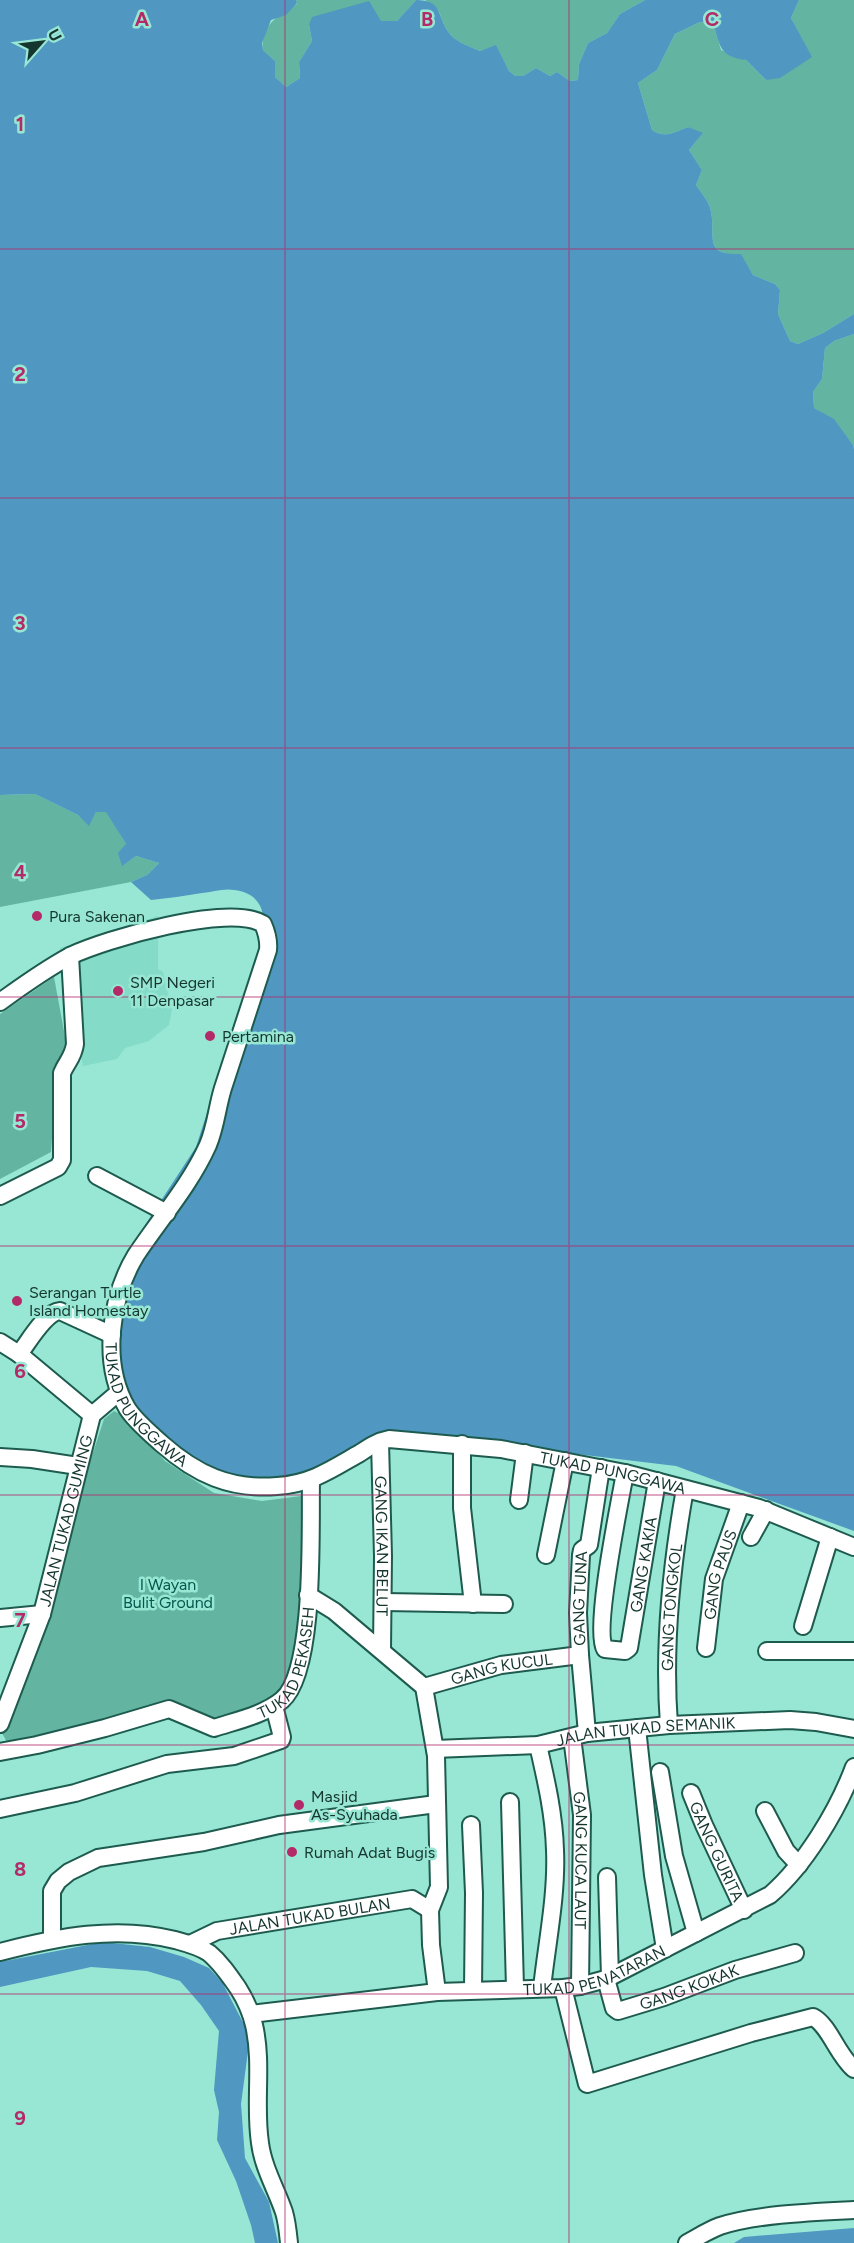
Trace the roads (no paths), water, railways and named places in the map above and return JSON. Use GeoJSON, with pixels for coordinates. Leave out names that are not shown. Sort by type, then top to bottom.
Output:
{"type":"FeatureCollection","features":[{"type":"Feature","properties":{"kind":"street","name":"TUKAD PUNGGAWA"},"geometry":{"type":"LineString","coordinates":[[0,1002],[70,956],[146,931],[223,917],[244,917],[256,920],[263,924],[267,931],[268,950],[222,1090],[216,1122],[210,1138],[167,1213],[136,1256],[118,1297],[112,1335],[113,1363],[119,1392],[129,1410],[149,1432],[182,1460],[209,1476],[240,1486],[275,1487],[311,1480],[380,1442],[399,1439],[462,1444],[525,1453],[625,1473],[741,1503],[854,1547]]}},
{"type":"Feature","properties":{"kind":"street"},"geometry":{"type":"LineString","coordinates":[[0,1196],[58,1167],[62,1160],[62,1073],[65,1064],[73,1056],[75,1044],[70,956]]}},
{"type":"Feature","properties":{"kind":"street"},"geometry":{"type":"LineString","coordinates":[[97,1176],[167,1213]]}},
{"type":"Feature","properties":{"kind":"street"},"geometry":{"type":"LineString","coordinates":[[19,1354],[46,1319],[56,1311],[112,1335]]}},
{"type":"Feature","properties":{"kind":"street"},"geometry":{"type":"LineString","coordinates":[[0,1342],[19,1354],[92,1414]]}},
{"type":"Feature","properties":{"kind":"street","name":"JALAN TUKAD GUMING"},"geometry":{"type":"LineString","coordinates":[[0,1724],[4,1700],[42,1614],[92,1414],[119,1392]]}},
{"type":"Feature","properties":{"kind":"street","name":"GANG IKAN BELUT"},"geometry":{"type":"LineString","coordinates":[[380,1442],[384,1602],[382,1650]]}},
{"type":"Feature","properties":{"kind":"street"},"geometry":{"type":"LineString","coordinates":[[462,1444],[462,1508],[472,1604]]}},
{"type":"Feature","properties":{"kind":"street"},"geometry":{"type":"LineString","coordinates":[[519,1500],[525,1453]]}},
{"type":"Feature","properties":{"kind":"street"},"geometry":{"type":"LineString","coordinates":[[0,1457],[78,1466]]}},
{"type":"Feature","properties":{"kind":"street"},"geometry":{"type":"LineString","coordinates":[[546,1555],[565,1461]]}},
{"type":"Feature","properties":{"kind":"street","name":"GANG TUNA"},"geometry":{"type":"LineString","coordinates":[[579,1735],[578,1612],[581,1555],[582,1550],[590,1545],[601,1468]]}},
{"type":"Feature","properties":{"kind":"street"},"geometry":{"type":"LineString","coordinates":[[578,1612],[603,1618],[625,1473]]}},
{"type":"Feature","properties":{"kind":"street","name":"TUKAD PEKASEH"},"geometry":{"type":"LineString","coordinates":[[0,1752],[48,1742],[169,1709],[214,1728],[274,1706],[287,1695],[297,1672],[305,1633],[311,1480]]}},
{"type":"Feature","properties":{"kind":"street","name":"GANG KAKIA"},"geometry":{"type":"LineString","coordinates":[[603,1618],[604,1648],[625,1651],[629,1647],[632,1618],[657,1481]]}},
{"type":"Feature","properties":{"kind":"street","name":"GANG TONGKOL"},"geometry":{"type":"LineString","coordinates":[[669,1725],[666,1683],[669,1609],[685,1489]]}},
{"type":"Feature","properties":{"kind":"street","name":"GANG PAUS"},"geometry":{"type":"LineString","coordinates":[[706,1648],[714,1580],[741,1503]]}},
{"type":"Feature","properties":{"kind":"street"},"geometry":{"type":"LineString","coordinates":[[751,1537],[766,1510]]}},
{"type":"Feature","properties":{"kind":"street"},"geometry":{"type":"LineString","coordinates":[[803,1626],[830,1538]]}},
{"type":"Feature","properties":{"kind":"street"},"geometry":{"type":"LineString","coordinates":[[590,1545],[612,1548]]}},
{"type":"Feature","properties":{"kind":"street"},"geometry":{"type":"LineString","coordinates":[[308,1595],[334,1611],[424,1688],[435,1749],[439,1887],[430,1910],[431,1945],[437,1992]]}},
{"type":"Feature","properties":{"kind":"street"},"geometry":{"type":"LineString","coordinates":[[384,1602],[504,1604]]}},
{"type":"Feature","properties":{"kind":"street"},"geometry":{"type":"LineString","coordinates":[[0,1618],[42,1614]]}},
{"type":"Feature","properties":{"kind":"street"},"geometry":{"type":"LineString","coordinates":[[767,1651],[854,1651]]}},
{"type":"Feature","properties":{"kind":"street","name":"GANG KUCUL"},"geometry":{"type":"LineString","coordinates":[[424,1688],[501,1665],[580,1655]]}},
{"type":"Feature","properties":{"kind":"street"},"geometry":{"type":"LineString","coordinates":[[0,1809],[75,1793],[167,1764],[234,1756],[268,1746],[281,1740],[282,1737],[274,1706]]}},
{"type":"Feature","properties":{"kind":"street","name":"JALAN TUKAD SEMANIK"},"geometry":{"type":"LineString","coordinates":[[435,1749],[538,1745],[579,1735],[669,1725],[790,1720],[854,1729]]}},
{"type":"Feature","properties":{"kind":"street"},"geometry":{"type":"LineString","coordinates":[[637,1728],[664,1948]]}},
{"type":"Feature","properties":{"kind":"street","name":"GANG KUCA LAUT"},"geometry":{"type":"LineString","coordinates":[[579,1735],[582,1815],[580,1986]]}},
{"type":"Feature","properties":{"kind":"street"},"geometry":{"type":"LineString","coordinates":[[538,1745],[553,1815],[555,1851],[555,1873],[542,1988]]}},
{"type":"Feature","properties":{"kind":"street","name":"TUKAD PENATARAN"},"geometry":{"type":"LineString","coordinates":[[251,2014],[437,1992],[562,1988],[580,1986],[608,1978],[744,1910],[770,1895],[784,1883],[798,1865],[847,1786],[854,1767]]}},
{"type":"Feature","properties":{"kind":"street"},"geometry":{"type":"LineString","coordinates":[[660,1772],[674,1856],[696,1934]]}},
{"type":"Feature","properties":{"kind":"street","name":"GANG GURITA"},"geometry":{"type":"LineString","coordinates":[[691,1793],[744,1910]]}},
{"type":"Feature","properties":{"kind":"street"},"geometry":{"type":"LineString","coordinates":[[510,1802],[515,1988]]}},
{"type":"Feature","properties":{"kind":"street"},"geometry":{"type":"LineString","coordinates":[[52,1939],[52,1891],[58,1881],[69,1872],[98,1858],[204,1842],[279,1826],[436,1804]]}},
{"type":"Feature","properties":{"kind":"street"},"geometry":{"type":"LineString","coordinates":[[765,1811],[786,1851],[798,1865]]}},
{"type":"Feature","properties":{"kind":"street"},"geometry":{"type":"LineString","coordinates":[[471,1825],[474,1893],[472,1990]]}},
{"type":"Feature","properties":{"kind":"street"},"geometry":{"type":"LineString","coordinates":[[607,1877],[608,1978]]}},
{"type":"Feature","properties":{"kind":"street","name":"JALAN TUKAD BULAN"},"geometry":{"type":"LineString","coordinates":[[190,1944],[217,1931],[412,1899],[430,1910]]}},
{"type":"Feature","properties":{"kind":"street"},"geometry":{"type":"LineString","coordinates":[[0,1952],[52,1939],[127,1933],[162,1937],[190,1944],[207,1952],[226,1969],[251,2014],[257,2047],[256,2092],[260,2144],[265,2164],[285,2215],[288,2243]]}},
{"type":"Feature","properties":{"kind":"street","name":"GANG KOKAK"},"geometry":{"type":"LineString","coordinates":[[608,1978],[614,2008],[620,2010],[664,1997],[735,1970],[795,1953]]}},
{"type":"Feature","properties":{"kind":"street"},"geometry":{"type":"LineString","coordinates":[[562,1988],[587,2084],[761,2030],[813,2017],[822,2025],[841,2056],[854,2070]]}},
{"type":"Feature","properties":{"kind":"street"},"geometry":{"type":"LineString","coordinates":[[687,2243],[730,2224],[816,2212],[854,2210]]}},
{"type":"Feature","properties":{"kind":"place","name":"Pura Sakenan"},"geometry":{"type":"Point","coordinates":[37,916]}},
{"type":"Feature","properties":{"kind":"place","name":"SMP Negeri 11 Denpasar"},"geometry":{"type":"Point","coordinates":[118,991]}},
{"type":"Feature","properties":{"kind":"place","name":"Pertamina"},"geometry":{"type":"Point","coordinates":[210,1036]}},
{"type":"Feature","properties":{"kind":"place","name":"Serangan Turtle Island Homestay"},"geometry":{"type":"Point","coordinates":[17,1301]}},
{"type":"Feature","properties":{"kind":"place","name":"Masjid As-Syuhada"},"geometry":{"type":"Point","coordinates":[299,1805]}},
{"type":"Feature","properties":{"kind":"place","name":"Rumah Adat Bugis"},"geometry":{"type":"Point","coordinates":[292,1852]}},
{"type":"Feature","properties":{"kind":"park label","name":"I Wayan Bulit Ground"},"geometry":{"type":"Point","coordinates":[168,1593]}}]}
